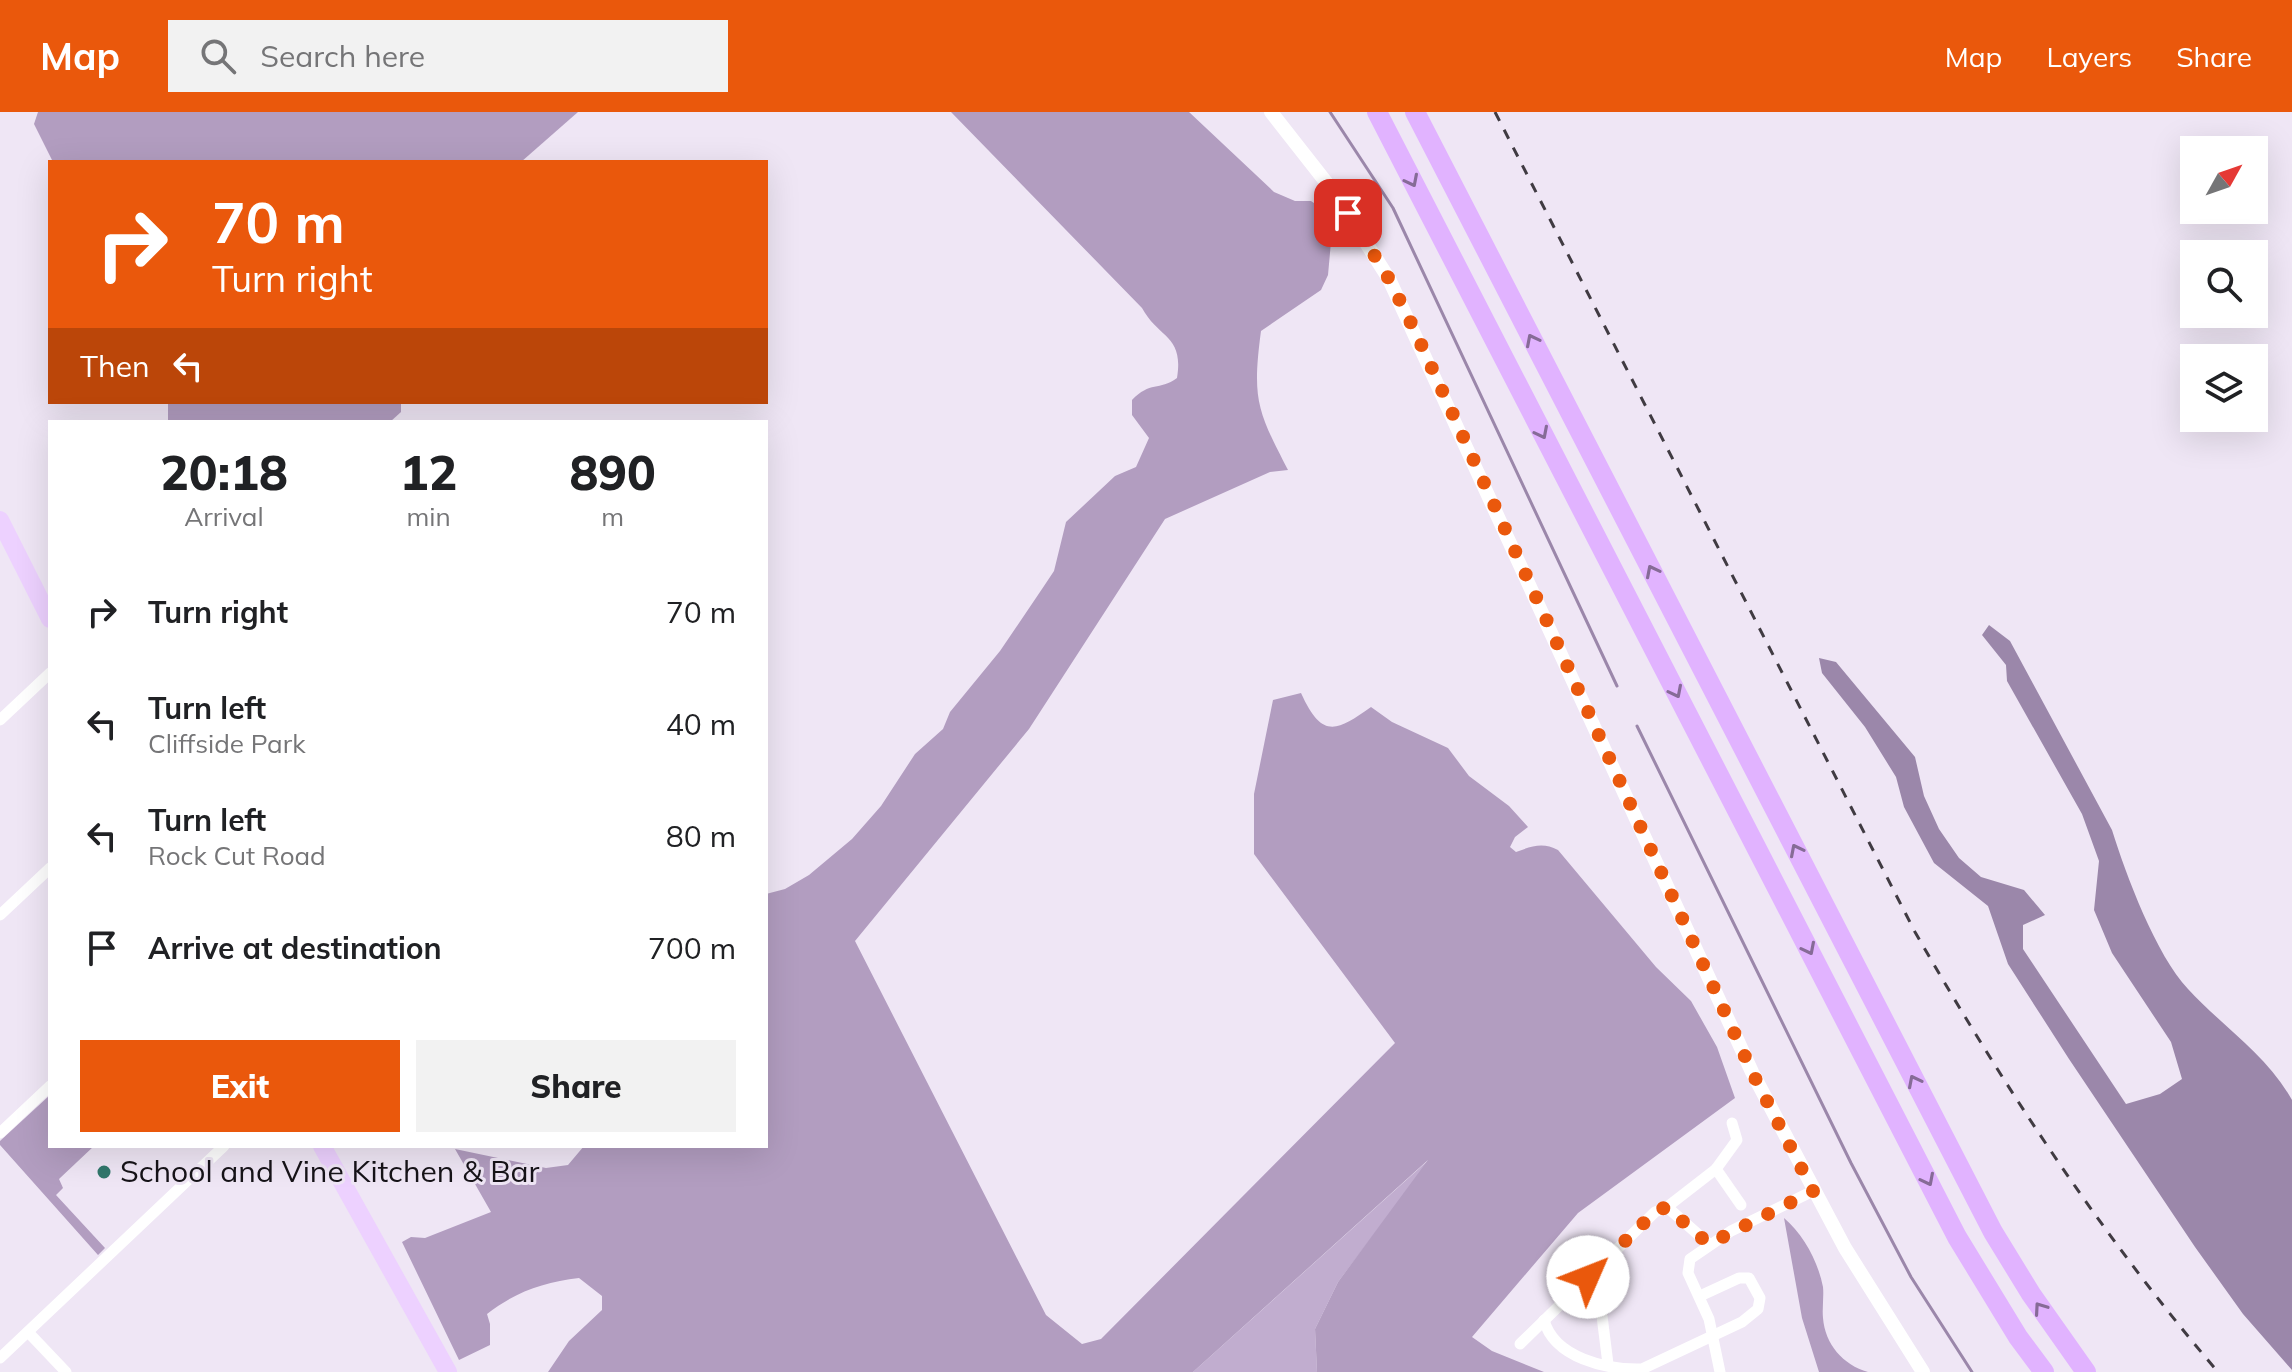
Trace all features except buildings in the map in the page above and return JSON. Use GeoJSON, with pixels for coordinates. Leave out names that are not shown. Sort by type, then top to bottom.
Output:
{"type":"FeatureCollection","features":[{"type":"Feature","properties":{"kind":"highway"},"geometry":{"type":"LineString","coordinates":[[1377,112],[1957,1237],[2018,1337],[2044,1372]]}},
{"type":"Feature","properties":{"kind":"highway"},"geometry":{"type":"LineString","coordinates":[[1415,112],[1993,1232],[2031,1294],[2086,1372]]}},
{"type":"Feature","properties":{"kind":"main road"},"geometry":{"type":"LineString","coordinates":[[0,520],[48,615]]}},
{"type":"Feature","properties":{"kind":"main road"},"geometry":{"type":"LineString","coordinates":[[323,1148],[448,1372]]}},
{"type":"Feature","properties":{"kind":"street"},"geometry":{"type":"LineString","coordinates":[[1271,112],[1333,191],[1389,279],[1752,1072],[1813,1191],[1923,1372]]}},
{"type":"Feature","properties":{"kind":"street"},"geometry":{"type":"LineString","coordinates":[[0,720],[48,675]]}},
{"type":"Feature","properties":{"kind":"street"},"geometry":{"type":"LineString","coordinates":[[0,915],[48,870]]}},
{"type":"Feature","properties":{"kind":"street"},"geometry":{"type":"LineString","coordinates":[[0,1133],[48,1088]]}},
{"type":"Feature","properties":{"kind":"street"},"geometry":{"type":"LineString","coordinates":[[1520,1344],[1655,1212],[1667,1207],[1716,1169],[1737,1140],[1732,1123]]}},
{"type":"Feature","properties":{"kind":"street"},"geometry":{"type":"LineString","coordinates":[[0,1358],[222,1148]]}},
{"type":"Feature","properties":{"kind":"street"},"geometry":{"type":"LineString","coordinates":[[1716,1169],[1741,1205]]}},
{"type":"Feature","properties":{"kind":"street"},"geometry":{"type":"LineString","coordinates":[[1720,1372],[1713,1335],[1700,1296],[1688,1273],[1690,1259],[1709,1244],[1813,1191]]}},
{"type":"Feature","properties":{"kind":"street"},"geometry":{"type":"LineString","coordinates":[[1667,1207],[1709,1244]]}},
{"type":"Feature","properties":{"kind":"street"},"geometry":{"type":"LineString","coordinates":[[1588,1277],[1602,1316],[1608,1364]]}},
{"type":"Feature","properties":{"kind":"street"},"geometry":{"type":"LineString","coordinates":[[1544,1320],[1573,1357],[1642,1369],[1713,1335],[1758,1309],[1759,1292],[1749,1278],[1739,1278],[1700,1296]]}},
{"type":"Feature","properties":{"kind":"street"},"geometry":{"type":"LineString","coordinates":[[28,1332],[66,1372]]}},
{"type":"Feature","properties":{"kind":"shaded area"},"geometry":{"type":"Polygon","coordinates":[[[38,112],[578,112],[523,160],[52,160],[34,124],[38,112]]]}},
{"type":"Feature","properties":{"kind":"shaded area"},"geometry":{"type":"Polygon","coordinates":[[[951,112],[1189,112],[1274,192],[1295,201],[1311,201],[1324,210],[1332,231],[1328,275],[1321,290],[1261,331],[1257,389],[1263,418],[1288,470],[1270,472],[1165,519],[1029,729],[855,941],[1046,1315],[1082,1344],[1101,1339],[1395,1043],[1254,854],[1254,794],[1273,700],[1301,693],[1316,718],[1331,727],[1348,722],[1371,707],[1392,722],[1448,748],[1469,776],[1509,806],[1528,827],[1515,837],[1510,847],[1516,852],[1537,846],[1558,850],[1656,967],[1691,1001],[1717,1047],[1735,1098],[1578,1213],[1472,1337],[1492,1351],[1544,1372],[1317,1372],[1315,1329],[1338,1282],[1428,1160],[1193,1372],[548,1372],[569,1341],[602,1310],[602,1296],[579,1278],[530,1289],[498,1306],[487,1314],[490,1345],[459,1360],[402,1242],[411,1237],[425,1238],[491,1212],[455,1149],[546,1168],[568,1165],[582,1148],[768,1148],[768,893],[785,889],[809,875],[852,839],[881,806],[915,754],[943,729],[950,712],[1000,651],[1054,571],[1066,522],[1115,476],[1136,467],[1149,438],[1132,415],[1132,400],[1144,390],[1177,378],[1178,364],[1173,345],[1142,308],[951,112]]]}},
{"type":"Feature","properties":{"kind":"shaded area"},"geometry":{"type":"Polygon","coordinates":[[[168,404],[401,404],[401,412],[392,420],[168,420],[168,404]]]}},
{"type":"Feature","properties":{"kind":"shaded area"},"geometry":{"type":"Polygon","coordinates":[[[1989,625],[2010,641],[2112,830],[2143,914],[2176,974],[2201,1003],[2270,1069],[2292,1100],[2292,1370],[2243,1314],[2069,1059],[2008,964],[1988,906],[1934,863],[1904,807],[1896,777],[1865,727],[1822,673],[1819,658],[1836,662],[1915,757],[1924,796],[1939,829],[1959,858],[1981,877],[2024,890],[2045,915],[2023,925],[2023,949],[2126,1104],[2160,1094],[2182,1079],[2171,1042],[2112,953],[2094,910],[2099,861],[2082,814],[2007,681],[2006,665],[1982,635],[1989,625]]]}},
{"type":"Feature","properties":{"kind":"shaded area"},"geometry":{"type":"Polygon","coordinates":[[[48,1097],[48,1148],[92,1148],[59,1179],[63,1188],[56,1195],[105,1248],[98,1255],[0,1145],[0,1141],[48,1097]]]}},
{"type":"Feature","properties":{"kind":"shaded area"},"geometry":{"type":"Polygon","coordinates":[[[1433,1156],[1338,1282],[1315,1329],[1317,1372],[1193,1372],[1433,1156]]]}},
{"type":"Feature","properties":{"kind":"shaded area"},"geometry":{"type":"Polygon","coordinates":[[[1784,1218],[1809,1249],[1817,1268],[1823,1287],[1827,1336],[1843,1359],[1868,1372],[1819,1372],[1802,1318],[1784,1218]]]}},
{"type":"Feature","properties":{"kind":"waterway"},"geometry":{"type":"LineString","coordinates":[[1330,112],[1393,208],[1617,686]]}},
{"type":"Feature","properties":{"kind":"waterway"},"geometry":{"type":"LineString","coordinates":[[1637,726],[1851,1163],[1911,1277],[1972,1372]]}},
{"type":"Feature","properties":{"kind":"railway"},"geometry":{"type":"LineString","coordinates":[[1495,112],[1915,932],[2056,1159],[2134,1268],[2218,1372]]}},
{"type":"Feature","properties":{"kind":"place","name":"School and Vine Kitchen & Bar"},"geometry":{"type":"Point","coordinates":[104,1172]}},
{"type":"Feature","properties":{"kind":"route"},"geometry":{"type":"LineString","coordinates":[[1348,213],[1389,279],[1415,331],[1752,1072],[1813,1191],[1709,1244],[1666,1207],[1655,1212],[1588,1277]]}}]}
